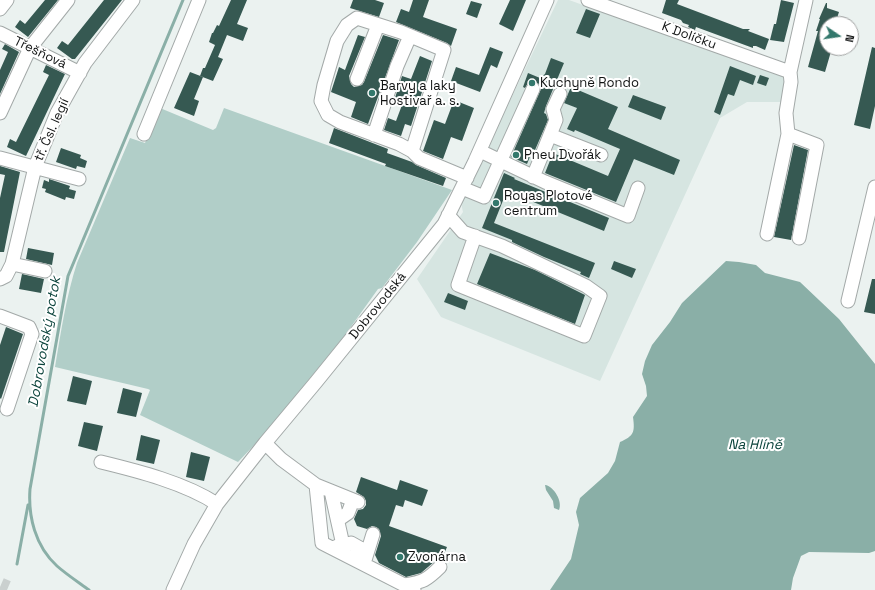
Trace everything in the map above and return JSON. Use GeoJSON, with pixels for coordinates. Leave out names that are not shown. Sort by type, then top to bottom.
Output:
{"type":"FeatureCollection","features":[{"type":"Feature","properties":{"kind":"street"},"geometry":{"type":"LineString","coordinates":[[0,9],[7,0]]}},
{"type":"Feature","properties":{"kind":"street"},"geometry":{"type":"LineString","coordinates":[[0,113],[30,48],[68,0]]}},
{"type":"Feature","properties":{"kind":"street","name":"tř. Čsl. legií"},"geometry":{"type":"LineString","coordinates":[[3,277],[12,264],[35,167],[57,113],[85,63],[133,0]]}},
{"type":"Feature","properties":{"kind":"street"},"geometry":{"type":"LineString","coordinates":[[144,134],[199,0]]}},
{"type":"Feature","properties":{"kind":"street","name":"Dobrovodská"},"geometry":{"type":"LineString","coordinates":[[173,590],[214,502],[316,382],[439,230],[480,151],[547,0]]}},
{"type":"Feature","properties":{"kind":"street","name":"K Dolíčku"},"geometry":{"type":"LineString","coordinates":[[588,0],[791,77]]}},
{"type":"Feature","properties":{"kind":"street"},"geometry":{"type":"LineString","coordinates":[[767,234],[788,134],[786,113],[791,77],[806,0]]}},
{"type":"Feature","properties":{"kind":"street"},"geometry":{"type":"LineString","coordinates":[[412,151],[444,50],[410,36],[357,18],[347,25],[337,41],[324,85],[321,101],[328,115],[340,122],[400,144],[412,151],[419,158],[464,183],[484,197],[533,89]]}},
{"type":"Feature","properties":{"kind":"street"},"geometry":{"type":"LineString","coordinates":[[357,79],[378,25]]}},
{"type":"Feature","properties":{"kind":"street","name":"Třešňová"},"geometry":{"type":"LineString","coordinates":[[0,33],[80,73]]}},
{"type":"Feature","properties":{"kind":"street"},"geometry":{"type":"LineString","coordinates":[[374,135],[397,66],[410,36]]}},
{"type":"Feature","properties":{"kind":"street"},"geometry":{"type":"LineString","coordinates":[[534,177],[556,120],[553,109],[560,94]]}},
{"type":"Feature","properties":{"kind":"street"},"geometry":{"type":"LineString","coordinates":[[788,134],[818,145],[799,238]]}},
{"type":"Feature","properties":{"kind":"street"},"geometry":{"type":"LineString","coordinates":[[550,135],[601,155]]}},
{"type":"Feature","properties":{"kind":"street"},"geometry":{"type":"LineString","coordinates":[[480,151],[534,177],[628,216],[638,188]]}},
{"type":"Feature","properties":{"kind":"street"},"geometry":{"type":"LineString","coordinates":[[0,158],[79,179]]}},
{"type":"Feature","properties":{"kind":"street"},"geometry":{"type":"LineString","coordinates":[[848,301],[875,187]]}},
{"type":"Feature","properties":{"kind":"street"},"geometry":{"type":"LineString","coordinates":[[448,215],[464,232],[475,236],[502,246],[586,286],[600,296],[584,336],[458,285],[475,236]]}},
{"type":"Feature","properties":{"kind":"street"},"geometry":{"type":"LineString","coordinates":[[12,264],[45,272]]}},
{"type":"Feature","properties":{"kind":"street"},"geometry":{"type":"LineString","coordinates":[[0,316],[29,327],[32,334],[7,409]]}},
{"type":"Feature","properties":{"kind":"street"},"geometry":{"type":"LineString","coordinates":[[265,443],[280,459],[316,485],[355,501],[348,513],[338,520]]}},
{"type":"Feature","properties":{"kind":"street"},"geometry":{"type":"LineString","coordinates":[[101,462],[157,477],[214,502]]}},
{"type":"Feature","properties":{"kind":"street"},"geometry":{"type":"LineString","coordinates":[[316,485],[322,543],[410,587],[415,583],[427,579],[440,567]]}},
{"type":"Feature","properties":{"kind":"street"},"geometry":{"type":"LineString","coordinates":[[331,491],[343,545]]}},
{"type":"Feature","properties":{"kind":"street"},"geometry":{"type":"LineString","coordinates":[[364,565],[366,552],[373,534]]}},
{"type":"Feature","properties":{"kind":"street"},"geometry":{"type":"LineString","coordinates":[[329,547],[351,544],[366,552]]}},
{"type":"Feature","properties":{"kind":"shaded area"},"geometry":{"type":"Polygon","coordinates":[[[558,0],[569,0],[789,79],[784,102],[747,102],[720,118],[600,381],[441,317],[417,279],[463,212],[461,203],[558,0]]]}},
{"type":"Feature","properties":{"kind":"shaded area"},"geometry":{"type":"Polygon","coordinates":[[[160,108],[213,130],[216,128],[224,108],[452,190],[417,242],[382,288],[378,289],[345,335],[260,440],[238,462],[140,415],[150,390],[55,367],[67,302],[77,263],[130,138],[145,143],[160,108]]]}},
{"type":"Feature","properties":{"kind":"water","name":"Na Hlíně"},"geometry":{"type":"Polygon","coordinates":[[[726,261],[756,265],[765,273],[800,282],[839,319],[875,364],[875,551],[869,553],[809,552],[801,556],[793,578],[791,590],[550,590],[571,559],[579,525],[576,512],[580,498],[608,473],[615,461],[620,442],[628,438],[632,433],[634,426],[633,417],[647,396],[646,386],[642,374],[645,361],[652,345],[670,322],[682,303],[726,261]]]}},
{"type":"Feature","properties":{"kind":"water"},"geometry":{"type":"Polygon","coordinates":[[[545,485],[552,488],[557,495],[560,503],[559,510],[554,508],[553,501],[546,490],[545,485]]]}},
{"type":"Feature","properties":{"kind":"building"},"geometry":{"type":"Polygon","coordinates":[[[45,0],[58,0],[28,37],[15,27],[20,20],[25,24],[45,0]]]}},
{"type":"Feature","properties":{"kind":"building"},"geometry":{"type":"Polygon","coordinates":[[[104,0],[122,0],[75,59],[72,59],[57,48],[62,41],[68,45],[104,0]]]}},
{"type":"Feature","properties":{"kind":"building"},"geometry":{"type":"Polygon","coordinates":[[[231,0],[247,0],[237,24],[248,28],[243,41],[227,35],[218,57],[223,59],[213,81],[200,76],[215,45],[209,42],[212,33],[217,25],[219,26],[231,0]]]}},
{"type":"Feature","properties":{"kind":"building"},"geometry":{"type":"Polygon","coordinates":[[[353,0],[375,0],[384,3],[379,17],[350,8],[353,0]]]}},
{"type":"Feature","properties":{"kind":"building"},"geometry":{"type":"Polygon","coordinates":[[[413,0],[429,0],[423,17],[457,29],[451,46],[396,22],[401,9],[409,12],[413,0]]]}},
{"type":"Feature","properties":{"kind":"building"},"geometry":{"type":"Polygon","coordinates":[[[510,0],[526,0],[513,31],[499,24],[510,0]]]}},
{"type":"Feature","properties":{"kind":"building"},"geometry":{"type":"Polygon","coordinates":[[[666,0],[679,0],[677,4],[743,29],[750,29],[748,31],[769,39],[765,50],[756,46],[753,46],[753,48],[696,27],[695,30],[688,27],[689,25],[683,23],[681,20],[662,13],[666,0]]]}},
{"type":"Feature","properties":{"kind":"building"},"geometry":{"type":"Polygon","coordinates":[[[781,0],[794,3],[784,42],[770,40],[774,24],[776,24],[781,0]]]}},
{"type":"Feature","properties":{"kind":"building"},"geometry":{"type":"Polygon","coordinates":[[[471,1],[482,4],[477,18],[466,14],[471,1]]]}},
{"type":"Feature","properties":{"kind":"building"},"geometry":{"type":"Polygon","coordinates":[[[826,3],[827,8],[839,12],[838,16],[820,16],[826,3]]]}},
{"type":"Feature","properties":{"kind":"building"},"geometry":{"type":"Polygon","coordinates":[[[586,9],[600,14],[590,38],[576,33],[586,9]]]}},
{"type":"Feature","properties":{"kind":"building"},"geometry":{"type":"Polygon","coordinates":[[[819,22],[819,56],[830,56],[825,72],[808,67],[818,31],[816,31],[819,22]]]}},
{"type":"Feature","properties":{"kind":"building"},"geometry":{"type":"Polygon","coordinates":[[[358,35],[365,37],[349,76],[351,84],[354,87],[362,85],[364,82],[383,35],[399,40],[368,124],[351,117],[356,102],[331,92],[339,67],[345,70],[358,35]]]}},
{"type":"Feature","properties":{"kind":"building"},"geometry":{"type":"Polygon","coordinates":[[[5,44],[19,52],[0,94],[0,70],[8,52],[2,49],[5,44]]]}},
{"type":"Feature","properties":{"kind":"building"},"geometry":{"type":"Polygon","coordinates":[[[490,47],[503,52],[497,68],[491,65],[480,92],[451,81],[456,67],[479,75],[490,47]]]}},
{"type":"Feature","properties":{"kind":"building"},"geometry":{"type":"Polygon","coordinates":[[[872,47],[875,48],[875,106],[870,129],[854,125],[872,47]]]}},
{"type":"Feature","properties":{"kind":"building"},"geometry":{"type":"Polygon","coordinates":[[[420,56],[432,61],[411,126],[405,124],[401,136],[384,130],[388,118],[396,121],[402,105],[394,101],[402,76],[411,79],[420,56]]]}},
{"type":"Feature","properties":{"kind":"building"},"geometry":{"type":"Polygon","coordinates":[[[551,58],[564,63],[544,113],[546,114],[548,120],[527,164],[511,157],[541,89],[539,84],[533,81],[528,83],[525,88],[523,87],[528,73],[540,78],[545,74],[551,58]]]}},
{"type":"Feature","properties":{"kind":"building"},"geometry":{"type":"Polygon","coordinates":[[[46,65],[65,74],[26,156],[7,147],[10,139],[16,142],[49,75],[43,72],[46,65]]]}},
{"type":"Feature","properties":{"kind":"building"},"geometry":{"type":"Polygon","coordinates":[[[730,66],[756,76],[753,85],[740,80],[734,96],[728,94],[720,115],[714,112],[730,66]]]}},
{"type":"Feature","properties":{"kind":"building"},"geometry":{"type":"Polygon","coordinates":[[[190,72],[203,77],[194,99],[199,101],[194,116],[174,108],[190,72]]]}},
{"type":"Feature","properties":{"kind":"building"},"geometry":{"type":"Polygon","coordinates":[[[760,75],[769,78],[766,86],[757,83],[760,75]]]}},
{"type":"Feature","properties":{"kind":"building"},"geometry":{"type":"Polygon","coordinates":[[[571,87],[618,107],[608,129],[680,160],[674,175],[634,159],[616,202],[545,173],[553,153],[608,176],[620,149],[575,130],[574,132],[567,129],[577,108],[564,103],[571,87]]]}},
{"type":"Feature","properties":{"kind":"building"},"geometry":{"type":"Polygon","coordinates":[[[633,95],[666,107],[661,120],[628,107],[633,95]]]}},
{"type":"Feature","properties":{"kind":"building"},"geometry":{"type":"Polygon","coordinates":[[[454,100],[474,108],[462,141],[451,137],[443,159],[423,151],[434,120],[445,124],[454,100]]]}},
{"type":"Feature","properties":{"kind":"building"},"geometry":{"type":"Polygon","coordinates":[[[334,128],[388,149],[387,153],[412,162],[446,178],[443,186],[385,166],[386,164],[329,143],[334,128]]]}},
{"type":"Feature","properties":{"kind":"building"},"geometry":{"type":"Polygon","coordinates":[[[794,145],[808,150],[791,240],[774,237],[794,145]]]}},
{"type":"Feature","properties":{"kind":"building"},"geometry":{"type":"Polygon","coordinates":[[[61,148],[81,155],[80,158],[87,161],[85,168],[77,166],[76,169],[56,162],[61,148]]]}},
{"type":"Feature","properties":{"kind":"building"},"geometry":{"type":"Polygon","coordinates":[[[0,166],[20,172],[4,252],[0,252],[0,198],[5,175],[0,174],[0,166]]]}},
{"type":"Feature","properties":{"kind":"building"},"geometry":{"type":"Polygon","coordinates":[[[504,173],[515,178],[514,179],[609,218],[604,231],[509,192],[508,194],[506,193],[494,223],[595,263],[589,278],[580,274],[581,272],[544,257],[512,242],[512,240],[482,228],[504,173]]]}},
{"type":"Feature","properties":{"kind":"building"},"geometry":{"type":"Polygon","coordinates":[[[49,179],[70,186],[69,189],[76,191],[74,199],[66,197],[65,200],[45,192],[46,189],[42,188],[44,180],[49,182],[49,179]]]}},
{"type":"Feature","properties":{"kind":"building"},"geometry":{"type":"Polygon","coordinates":[[[28,248],[54,253],[52,265],[26,259],[28,248]]]}},
{"type":"Feature","properties":{"kind":"building"},"geometry":{"type":"Polygon","coordinates":[[[490,253],[535,270],[585,295],[575,324],[477,284],[490,253]]]}},
{"type":"Feature","properties":{"kind":"building"},"geometry":{"type":"Polygon","coordinates":[[[614,261],[636,269],[632,278],[611,269],[614,261]]]}},
{"type":"Feature","properties":{"kind":"building"},"geometry":{"type":"Polygon","coordinates":[[[22,274],[44,279],[41,293],[19,289],[22,274]]]}},
{"type":"Feature","properties":{"kind":"building"},"geometry":{"type":"Polygon","coordinates":[[[872,279],[875,279],[875,314],[864,312],[872,279]]]}},
{"type":"Feature","properties":{"kind":"building"},"geometry":{"type":"Polygon","coordinates":[[[448,293],[468,301],[465,310],[444,302],[448,293]]]}},
{"type":"Feature","properties":{"kind":"building"},"geometry":{"type":"Polygon","coordinates":[[[6,327],[23,334],[1,399],[0,345],[6,327]]]}},
{"type":"Feature","properties":{"kind":"building"},"geometry":{"type":"Polygon","coordinates":[[[73,376],[92,381],[86,405],[67,401],[73,376]]]}},
{"type":"Feature","properties":{"kind":"building"},"geometry":{"type":"Polygon","coordinates":[[[123,388],[142,393],[136,417],[117,413],[123,388]]]}},
{"type":"Feature","properties":{"kind":"building"},"geometry":{"type":"Polygon","coordinates":[[[84,422],[103,426],[97,451],[78,446],[84,422]]]}},
{"type":"Feature","properties":{"kind":"building"},"geometry":{"type":"Polygon","coordinates":[[[141,435],[160,440],[154,464],[136,460],[141,435]]]}},
{"type":"Feature","properties":{"kind":"building"},"geometry":{"type":"Polygon","coordinates":[[[191,452],[210,457],[204,481],[186,477],[191,452]]]}},
{"type":"Feature","properties":{"kind":"building"},"geometry":{"type":"Polygon","coordinates":[[[361,477],[397,490],[400,480],[428,490],[422,506],[405,500],[403,507],[396,505],[389,526],[447,547],[442,559],[435,561],[421,573],[406,577],[379,563],[375,555],[381,536],[379,529],[372,526],[367,529],[357,526],[354,519],[358,510],[363,509],[366,505],[364,497],[356,492],[361,477]]]}},
{"type":"Feature","properties":{"kind":"waterway","name":"Dobrovodský potok"},"geometry":{"type":"LineString","coordinates":[[89,590],[57,566],[43,549],[34,530],[30,510],[30,489],[68,276],[183,0]]}},
{"type":"Feature","properties":{"kind":"waterway"},"geometry":{"type":"LineString","coordinates":[[17,564],[28,505]]}},
{"type":"Feature","properties":{"kind":"tunnel"},"geometry":{"type":"LineString","coordinates":[[0,587],[7,590]]}},
{"type":"Feature","properties":{"kind":"place","name":"Kuchyně Rondo"},"geometry":{"type":"Point","coordinates":[532,83]}},
{"type":"Feature","properties":{"kind":"place","name":"Barvy a laky Hostivař a. s."},"geometry":{"type":"Point","coordinates":[372,93]}},
{"type":"Feature","properties":{"kind":"place","name":"Pneu Dvořák"},"geometry":{"type":"Point","coordinates":[516,155]}},
{"type":"Feature","properties":{"kind":"place","name":"Royas Plotové centrum"},"geometry":{"type":"Point","coordinates":[496,203]}},
{"type":"Feature","properties":{"kind":"place","name":"Zvonárna"},"geometry":{"type":"Point","coordinates":[400,557]}}]}
